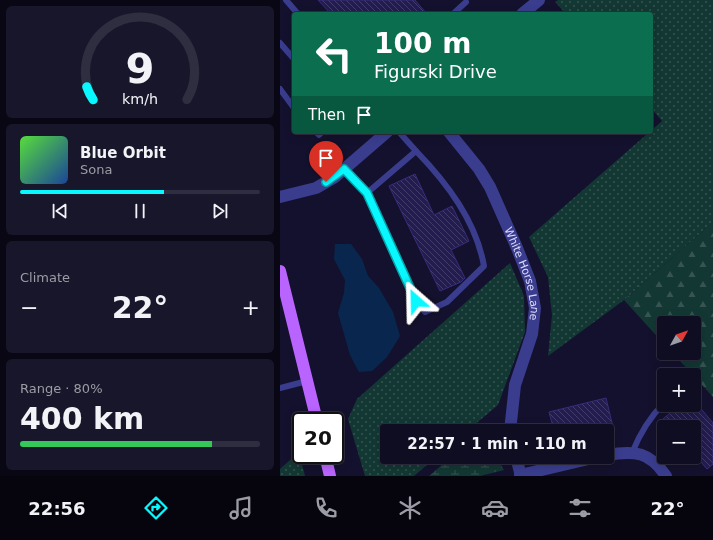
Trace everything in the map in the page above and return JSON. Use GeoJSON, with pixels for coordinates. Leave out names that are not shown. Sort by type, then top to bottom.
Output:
{"type":"FeatureCollection","features":[{"type":"Feature","properties":{"kind":"main road"},"geometry":{"type":"LineString","coordinates":[[280,271],[315,412]]}},
{"type":"Feature","properties":{"kind":"main road"},"geometry":{"type":"LineString","coordinates":[[327,464],[330,476]]}},
{"type":"Feature","properties":{"kind":"street"},"geometry":{"type":"LineString","coordinates":[[524,12],[539,0]]}},
{"type":"Feature","properties":{"kind":"street"},"geometry":{"type":"LineString","coordinates":[[280,197],[316,188],[335,177],[385,134]]}},
{"type":"Feature","properties":{"kind":"street","name":"White Horse Lane"},"geometry":{"type":"LineString","coordinates":[[451,134],[483,175],[517,248],[530,281],[535,308],[532,334],[515,385],[511,424]]}},
{"type":"Feature","properties":{"kind":"street"},"geometry":{"type":"LineString","coordinates":[[614,454],[632,453],[645,455],[659,465],[666,476]]}},
{"type":"Feature","properties":{"kind":"street"},"geometry":{"type":"LineString","coordinates":[[518,464],[521,476],[569,464]]}},
{"type":"Feature","properties":{"kind":"lane"},"geometry":{"type":"LineString","coordinates":[[286,0],[296,12]]}},
{"type":"Feature","properties":{"kind":"lane"},"geometry":{"type":"LineString","coordinates":[[455,12],[466,2]]}},
{"type":"Feature","properties":{"kind":"lane"},"geometry":{"type":"LineString","coordinates":[[280,43],[292,57]]}},
{"type":"Feature","properties":{"kind":"lane"},"geometry":{"type":"LineString","coordinates":[[280,89],[292,105]]}},
{"type":"Feature","properties":{"kind":"lane"},"geometry":{"type":"LineString","coordinates":[[344,169],[367,193],[416,301],[425,312],[448,302],[484,266],[481,250],[456,197],[435,171],[401,134]]}},
{"type":"Feature","properties":{"kind":"lane"},"geometry":{"type":"LineString","coordinates":[[367,193],[416,151]]}},
{"type":"Feature","properties":{"kind":"lane"},"geometry":{"type":"LineString","coordinates":[[280,388],[307,381]]}},
{"type":"Feature","properties":{"kind":"lane"},"geometry":{"type":"LineString","coordinates":[[632,453],[640,433],[650,416],[657,410]]}},
{"type":"Feature","properties":{"kind":"green space"},"geometry":{"type":"Polygon","coordinates":[[[558,0],[713,0],[713,222],[624,300],[548,356],[552,315],[548,277],[529,237],[647,134],[653,134],[653,129],[662,121],[653,110],[653,12],[564,12],[555,2],[558,0]]]}},
{"type":"Feature","properties":{"kind":"green space"},"geometry":{"type":"Polygon","coordinates":[[[713,222],[713,397],[701,384],[701,368],[687,368],[679,360],[701,360],[701,316],[657,316],[657,336],[624,300],[713,222]]]}},
{"type":"Feature","properties":{"kind":"green space"},"geometry":{"type":"Polygon","coordinates":[[[510,263],[524,296],[525,332],[498,405],[475,424],[380,424],[380,464],[428,464],[414,476],[365,476],[348,419],[357,399],[510,263]]]}},
{"type":"Feature","properties":{"kind":"green space"},"geometry":{"type":"Polygon","coordinates":[[[292,458],[292,464],[302,464],[305,476],[280,476],[280,469],[292,458]]]}},
{"type":"Feature","properties":{"kind":"green space"},"geometry":{"type":"Polygon","coordinates":[[[443,464],[500,464],[504,470],[480,476],[429,476],[443,464]]]}},
{"type":"Feature","properties":{"kind":"water"},"geometry":{"type":"Polygon","coordinates":[[[335,244],[351,244],[362,259],[368,276],[379,288],[393,312],[400,336],[387,357],[372,371],[359,372],[350,355],[338,313],[344,293],[345,280],[334,259],[335,244]]]}},
{"type":"Feature","properties":{"kind":"building"},"geometry":{"type":"Polygon","coordinates":[[[318,0],[415,0],[425,12],[329,12],[318,0]]]}},
{"type":"Feature","properties":{"kind":"building"},"geometry":{"type":"Polygon","coordinates":[[[415,174],[434,215],[452,206],[469,241],[451,250],[465,278],[461,282],[440,291],[389,186],[415,174]]]}},
{"type":"Feature","properties":{"kind":"building"},"geometry":{"type":"Polygon","coordinates":[[[606,398],[612,424],[552,424],[549,412],[606,398]]]}},
{"type":"Feature","properties":{"kind":"building"},"geometry":{"type":"Polygon","coordinates":[[[701,409],[713,423],[713,464],[707,469],[701,462],[701,420],[663,419],[671,412],[701,412],[701,409]]]}},
{"type":"Feature","properties":{"kind":"route"},"geometry":{"type":"LineString","coordinates":[[326,182],[335,177],[344,169],[367,193],[416,301]]}}]}
